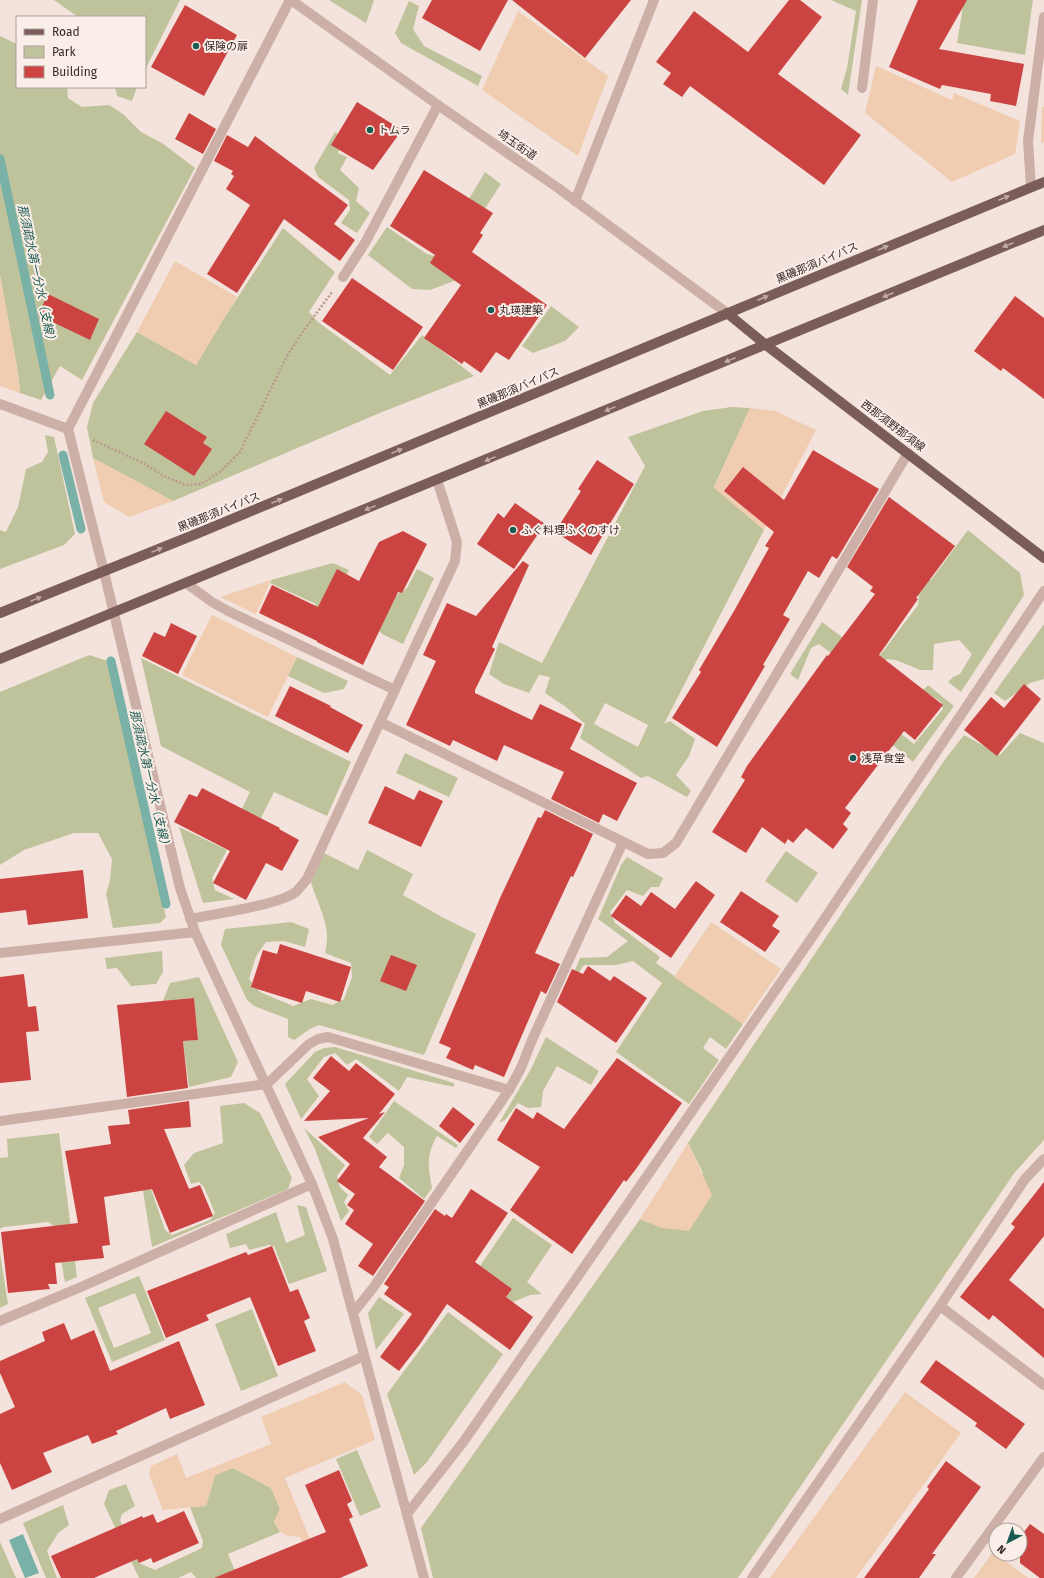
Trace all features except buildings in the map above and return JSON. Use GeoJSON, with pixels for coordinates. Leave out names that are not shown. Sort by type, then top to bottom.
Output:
{"type":"FeatureCollection","features":[{"type":"Feature","properties":{"kind":"main road","name":"黒磯那須バイパス"},"geometry":{"type":"LineString","coordinates":[[0,613],[104,572],[1044,182]]}},
{"type":"Feature","properties":{"kind":"main road"},"geometry":{"type":"LineString","coordinates":[[0,660],[1044,230]]}},
{"type":"Feature","properties":{"kind":"main road","name":"西那須野那須線"},"geometry":{"type":"LineString","coordinates":[[727,313],[766,345],[1044,558]]}},
{"type":"Feature","properties":{"kind":"street","name":"埼玉街道"},"geometry":{"type":"LineString","coordinates":[[291,0],[576,201],[727,313]]}},
{"type":"Feature","properties":{"kind":"street"},"geometry":{"type":"LineString","coordinates":[[291,0],[68,429],[180,888],[195,932],[267,1084],[312,1184],[333,1239],[424,1578]]}},
{"type":"Feature","properties":{"kind":"street"},"geometry":{"type":"LineString","coordinates":[[576,201],[654,0]]}},
{"type":"Feature","properties":{"kind":"street"},"geometry":{"type":"LineString","coordinates":[[862,88],[873,0]]}},
{"type":"Feature","properties":{"kind":"street"},"geometry":{"type":"LineString","coordinates":[[1031,187],[1028,141],[1044,17]]}},
{"type":"Feature","properties":{"kind":"street"},"geometry":{"type":"LineString","coordinates":[[343,277],[365,243],[438,105]]}},
{"type":"Feature","properties":{"kind":"street"},"geometry":{"type":"LineString","coordinates":[[0,404],[68,429]]}},
{"type":"Feature","properties":{"kind":"street"},"geometry":{"type":"LineString","coordinates":[[380,722],[648,854],[663,854],[676,842],[908,453]]}},
{"type":"Feature","properties":{"kind":"street"},"geometry":{"type":"LineString","coordinates":[[190,919],[258,905],[279,899],[296,892],[307,879],[455,561],[457,542],[437,480]]}},
{"type":"Feature","properties":{"kind":"street"},"geometry":{"type":"LineString","coordinates":[[186,583],[212,602],[228,611],[395,690]]}},
{"type":"Feature","properties":{"kind":"street"},"geometry":{"type":"LineString","coordinates":[[407,1514],[464,1442],[775,992],[1044,591]]}},
{"type":"Feature","properties":{"kind":"street"},"geometry":{"type":"LineString","coordinates":[[353,1313],[374,1288],[509,1090],[521,1068],[532,1040],[623,842]]}},
{"type":"Feature","properties":{"kind":"street"},"geometry":{"type":"LineString","coordinates":[[0,953],[195,932]]}},
{"type":"Feature","properties":{"kind":"street"},"geometry":{"type":"LineString","coordinates":[[0,1121],[267,1084],[309,1044],[318,1039],[328,1037],[509,1090]]}},
{"type":"Feature","properties":{"kind":"street"},"geometry":{"type":"LineString","coordinates":[[752,1578],[940,1306],[1025,1179],[1044,1159]]}},
{"type":"Feature","properties":{"kind":"street"},"geometry":{"type":"LineString","coordinates":[[0,1321],[81,1287],[312,1184]]}},
{"type":"Feature","properties":{"kind":"street"},"geometry":{"type":"LineString","coordinates":[[940,1306],[1044,1385]]}},
{"type":"Feature","properties":{"kind":"street"},"geometry":{"type":"LineString","coordinates":[[0,1519],[364,1356]]}},
{"type":"Feature","properties":{"kind":"street"},"geometry":{"type":"LineString","coordinates":[[956,1578],[1044,1457]]}},
{"type":"Feature","properties":{"kind":"path"},"geometry":{"type":"LineString","coordinates":[[68,429],[124,454],[164,476],[185,485],[201,484],[221,471],[240,452],[287,356],[343,277]]}},
{"type":"Feature","properties":{"kind":"green space"},"geometry":{"type":"Polygon","coordinates":[[[54,0],[180,0],[146,68],[146,16],[77,16],[54,0]]]}},
{"type":"Feature","properties":{"kind":"green space"},"geometry":{"type":"Polygon","coordinates":[[[329,0],[374,0],[366,23],[329,0]]]}},
{"type":"Feature","properties":{"kind":"green space"},"geometry":{"type":"Polygon","coordinates":[[[831,0],[862,0],[848,95],[841,89],[847,68],[856,11],[831,0]]]}},
{"type":"Feature","properties":{"kind":"green space"},"geometry":{"type":"Polygon","coordinates":[[[964,0],[1033,0],[1025,55],[957,43],[964,0]]]}},
{"type":"Feature","properties":{"kind":"green space"},"geometry":{"type":"Polygon","coordinates":[[[409,1],[419,6],[413,29],[424,46],[482,76],[478,86],[401,43],[395,33],[409,1]]]}},
{"type":"Feature","properties":{"kind":"green space"},"geometry":{"type":"Polygon","coordinates":[[[0,36],[16,44],[16,88],[67,88],[68,98],[82,107],[109,105],[123,114],[141,132],[162,143],[195,168],[82,380],[60,366],[41,400],[20,393],[18,373],[0,275],[0,36]]]}},
{"type":"Feature","properties":{"kind":"green space"},"geometry":{"type":"Polygon","coordinates":[[[115,88],[137,88],[132,101],[117,96],[115,88]]]}},
{"type":"Feature","properties":{"kind":"green space"},"geometry":{"type":"Polygon","coordinates":[[[335,132],[343,138],[338,153],[347,157],[340,170],[359,188],[356,201],[370,213],[357,233],[341,223],[350,210],[349,200],[318,177],[314,168],[335,132]]]}},
{"type":"Feature","properties":{"kind":"green space"},"geometry":{"type":"Polygon","coordinates":[[[485,172],[501,184],[454,256],[463,209],[485,172]]]}},
{"type":"Feature","properties":{"kind":"green space"},"geometry":{"type":"Polygon","coordinates":[[[387,227],[427,254],[459,263],[469,268],[454,281],[430,290],[412,289],[368,255],[387,227]]]}},
{"type":"Feature","properties":{"kind":"green space"},"geometry":{"type":"Polygon","coordinates":[[[283,228],[335,272],[309,312],[318,322],[390,375],[422,335],[474,376],[382,412],[173,501],[93,458],[87,427],[93,403],[137,332],[196,365],[221,323],[283,228]]]}},
{"type":"Feature","properties":{"kind":"green space"},"geometry":{"type":"Polygon","coordinates":[[[551,306],[579,327],[565,341],[533,353],[522,346],[551,306]]]}},
{"type":"Feature","properties":{"kind":"green space"},"geometry":{"type":"Polygon","coordinates":[[[732,407],[750,408],[714,487],[764,530],[664,724],[670,721],[695,739],[689,756],[676,775],[691,791],[687,797],[648,776],[641,778],[580,738],[585,724],[566,707],[545,693],[550,677],[539,675],[529,693],[504,684],[489,674],[499,642],[542,663],[645,466],[628,437],[703,411],[732,407]],[[605,703],[594,724],[638,747],[648,725],[605,703]]]}},
{"type":"Feature","properties":{"kind":"green space"},"geometry":{"type":"Polygon","coordinates":[[[45,435],[54,437],[75,534],[64,545],[0,569],[0,530],[6,532],[18,507],[26,469],[42,462],[48,452],[45,435]]]}},
{"type":"Feature","properties":{"kind":"green space"},"geometry":{"type":"Polygon","coordinates":[[[968,530],[1020,573],[1024,595],[961,692],[948,682],[953,677],[960,674],[972,654],[959,640],[934,644],[933,670],[920,670],[896,660],[887,659],[856,698],[914,744],[943,709],[941,702],[923,690],[928,685],[954,706],[913,762],[894,746],[885,748],[871,737],[872,728],[843,706],[863,678],[819,644],[811,648],[798,680],[790,674],[822,622],[875,662],[918,605],[919,596],[912,592],[922,574],[931,580],[968,530]]]}},
{"type":"Feature","properties":{"kind":"green space"},"geometry":{"type":"Polygon","coordinates":[[[333,563],[349,570],[324,618],[312,612],[316,604],[270,583],[271,580],[333,563]]]}},
{"type":"Feature","properties":{"kind":"green space"},"geometry":{"type":"Polygon","coordinates":[[[417,569],[434,578],[403,644],[382,634],[374,624],[395,596],[407,588],[417,569]]]}},
{"type":"Feature","properties":{"kind":"green space"},"geometry":{"type":"Polygon","coordinates":[[[1044,624],[1044,679],[1030,683],[1005,701],[994,693],[1044,624]]]}},
{"type":"Feature","properties":{"kind":"green space"},"geometry":{"type":"Polygon","coordinates":[[[89,655],[108,661],[166,917],[160,923],[113,928],[106,894],[110,880],[112,859],[98,833],[74,833],[24,850],[0,865],[0,692],[89,655]]]}},
{"type":"Feature","properties":{"kind":"green space"},"geometry":{"type":"Polygon","coordinates":[[[297,657],[348,681],[344,689],[324,693],[288,676],[297,657]]]}},
{"type":"Feature","properties":{"kind":"green space"},"geometry":{"type":"Polygon","coordinates":[[[141,658],[351,762],[327,816],[274,792],[254,832],[235,823],[250,792],[161,746],[141,658]]]}},
{"type":"Feature","properties":{"kind":"green space"},"geometry":{"type":"Polygon","coordinates":[[[1020,733],[1044,743],[1044,1140],[1015,1172],[738,1578],[433,1578],[421,1528],[640,1219],[662,1228],[703,1173],[688,1143],[946,758],[964,735],[1000,755],[1020,733]]]}},
{"type":"Feature","properties":{"kind":"green space"},"geometry":{"type":"Polygon","coordinates":[[[405,753],[458,778],[449,797],[396,773],[405,753]]]}},
{"type":"Feature","properties":{"kind":"green space"},"geometry":{"type":"Polygon","coordinates":[[[179,827],[227,850],[212,878],[215,890],[234,899],[203,903],[179,827]]]}},
{"type":"Feature","properties":{"kind":"green space"},"geometry":{"type":"Polygon","coordinates":[[[367,850],[413,874],[403,895],[476,934],[424,1055],[319,1025],[310,1029],[294,1040],[288,1037],[288,1019],[254,1006],[247,1000],[221,945],[225,929],[291,922],[309,929],[305,947],[284,941],[266,942],[256,956],[249,979],[260,992],[293,1006],[311,999],[332,1005],[344,999],[352,977],[351,963],[325,953],[327,931],[311,882],[324,853],[358,870],[367,850]]]}},
{"type":"Feature","properties":{"kind":"green space"},"geometry":{"type":"Polygon","coordinates":[[[786,851],[818,873],[797,903],[765,881],[786,851]]]}},
{"type":"Feature","properties":{"kind":"green space"},"geometry":{"type":"Polygon","coordinates":[[[627,857],[663,878],[659,887],[651,887],[643,896],[627,890],[610,912],[615,923],[660,957],[656,963],[743,1024],[726,1049],[710,1037],[703,1048],[719,1060],[689,1104],[616,1052],[662,983],[633,961],[616,965],[584,965],[570,985],[580,958],[607,957],[628,941],[598,919],[621,865],[627,857]]]}},
{"type":"Feature","properties":{"kind":"green space"},"geometry":{"type":"Polygon","coordinates":[[[162,951],[163,972],[156,984],[131,986],[117,968],[107,969],[105,958],[162,951]]]}},
{"type":"Feature","properties":{"kind":"green space"},"geometry":{"type":"Polygon","coordinates":[[[199,977],[238,1062],[231,1077],[189,1087],[183,1041],[198,1040],[194,998],[163,1001],[170,983],[199,977]]]}},
{"type":"Feature","properties":{"kind":"green space"},"geometry":{"type":"Polygon","coordinates":[[[546,1037],[599,1071],[591,1085],[557,1066],[543,1091],[541,1107],[528,1108],[518,1103],[505,1120],[499,1123],[531,1069],[546,1037]]]}},
{"type":"Feature","properties":{"kind":"green space"},"geometry":{"type":"Polygon","coordinates":[[[335,1047],[454,1083],[454,1087],[407,1077],[399,1091],[356,1059],[347,1065],[335,1053],[324,1057],[307,1079],[319,1096],[301,1119],[285,1084],[315,1052],[324,1048],[335,1047]]]}},
{"type":"Feature","properties":{"kind":"green space"},"geometry":{"type":"Polygon","coordinates":[[[394,1101],[458,1145],[456,1148],[437,1136],[431,1149],[429,1161],[432,1188],[424,1199],[399,1178],[404,1165],[404,1147],[388,1133],[377,1144],[369,1137],[394,1101]]]}},
{"type":"Feature","properties":{"kind":"green space"},"geometry":{"type":"Polygon","coordinates":[[[244,1103],[260,1113],[292,1178],[288,1189],[152,1247],[132,1122],[142,1162],[165,1230],[172,1235],[210,1220],[215,1213],[204,1187],[199,1182],[191,1184],[184,1165],[194,1153],[223,1143],[220,1106],[244,1103]]]}},
{"type":"Feature","properties":{"kind":"green space"},"geometry":{"type":"Polygon","coordinates":[[[304,1128],[345,1165],[337,1176],[340,1187],[348,1195],[344,1202],[349,1211],[341,1221],[315,1149],[304,1128]]]}},
{"type":"Feature","properties":{"kind":"green space"},"geometry":{"type":"Polygon","coordinates":[[[59,1133],[77,1277],[65,1282],[55,1227],[48,1222],[4,1227],[0,1229],[0,1158],[8,1157],[7,1139],[59,1133]]]}},
{"type":"Feature","properties":{"kind":"green space"},"geometry":{"type":"Polygon","coordinates":[[[297,1205],[306,1207],[327,1271],[289,1284],[274,1246],[269,1245],[249,1250],[246,1244],[230,1248],[226,1234],[276,1212],[286,1243],[305,1235],[297,1205]]]}},
{"type":"Feature","properties":{"kind":"green space"},"geometry":{"type":"Polygon","coordinates":[[[513,1218],[552,1245],[527,1282],[542,1294],[530,1295],[513,1302],[506,1297],[512,1289],[480,1266],[513,1218]]]}},
{"type":"Feature","properties":{"kind":"green space"},"geometry":{"type":"Polygon","coordinates":[[[0,1252],[8,1304],[0,1308],[0,1252]]]}},
{"type":"Feature","properties":{"kind":"green space"},"geometry":{"type":"Polygon","coordinates":[[[139,1276],[165,1340],[112,1362],[85,1298],[139,1276]],[[135,1293],[98,1308],[114,1348],[151,1333],[135,1293]]]}},
{"type":"Feature","properties":{"kind":"green space"},"geometry":{"type":"Polygon","coordinates":[[[379,1297],[404,1314],[376,1350],[368,1313],[379,1297]]]}},
{"type":"Feature","properties":{"kind":"green space"},"geometry":{"type":"Polygon","coordinates":[[[252,1309],[278,1376],[241,1391],[215,1324],[252,1309]]]}},
{"type":"Feature","properties":{"kind":"green space"},"geometry":{"type":"Polygon","coordinates":[[[448,1312],[503,1354],[427,1462],[414,1475],[387,1394],[448,1312]]]}},
{"type":"Feature","properties":{"kind":"green space"},"geometry":{"type":"Polygon","coordinates":[[[357,1450],[381,1507],[360,1516],[336,1459],[357,1450]]]}},
{"type":"Feature","properties":{"kind":"green space"},"geometry":{"type":"Polygon","coordinates":[[[233,1468],[271,1488],[280,1509],[274,1522],[280,1532],[228,1554],[238,1578],[196,1578],[191,1572],[178,1578],[139,1578],[104,1504],[109,1490],[126,1484],[135,1506],[122,1514],[120,1520],[139,1563],[155,1570],[202,1548],[203,1541],[190,1507],[206,1506],[215,1475],[233,1468]]]}},
{"type":"Feature","properties":{"kind":"green space"},"geometry":{"type":"Polygon","coordinates":[[[63,1505],[69,1525],[58,1533],[47,1551],[57,1578],[46,1578],[23,1523],[63,1505]]]}},
{"type":"Feature","properties":{"kind":"green space"},"geometry":{"type":"Polygon","coordinates":[[[0,1542],[16,1578],[0,1578],[0,1542]]]}},
{"type":"Feature","properties":{"kind":"sand"},"geometry":{"type":"Polygon","coordinates":[[[518,11],[608,76],[578,156],[482,90],[518,11]]]}},
{"type":"Feature","properties":{"kind":"sand"},"geometry":{"type":"Polygon","coordinates":[[[876,66],[952,100],[954,93],[1020,121],[1015,154],[952,182],[865,113],[876,66]]]}},
{"type":"Feature","properties":{"kind":"sand"},"geometry":{"type":"Polygon","coordinates":[[[1042,107],[1044,107],[1044,142],[1041,144],[1042,107]]]}},
{"type":"Feature","properties":{"kind":"sand"},"geometry":{"type":"Polygon","coordinates":[[[175,261],[237,297],[196,365],[137,332],[175,261]]]}},
{"type":"Feature","properties":{"kind":"sand"},"geometry":{"type":"Polygon","coordinates":[[[0,275],[18,373],[20,393],[0,386],[0,275]]]}},
{"type":"Feature","properties":{"kind":"sand"},"geometry":{"type":"Polygon","coordinates":[[[750,408],[775,411],[816,430],[764,530],[714,488],[750,408]]]}},
{"type":"Feature","properties":{"kind":"sand"},"geometry":{"type":"Polygon","coordinates":[[[93,458],[173,501],[129,517],[104,502],[93,458]]]}},
{"type":"Feature","properties":{"kind":"sand"},"geometry":{"type":"Polygon","coordinates":[[[271,580],[256,614],[220,597],[271,580]]]}},
{"type":"Feature","properties":{"kind":"sand"},"geometry":{"type":"Polygon","coordinates":[[[212,615],[297,657],[268,717],[182,675],[212,615]]]}},
{"type":"Feature","properties":{"kind":"sand"},"geometry":{"type":"Polygon","coordinates":[[[711,922],[781,969],[743,1024],[674,977],[711,922]]]}},
{"type":"Feature","properties":{"kind":"sand"},"geometry":{"type":"Polygon","coordinates":[[[688,1143],[712,1195],[689,1231],[662,1228],[640,1219],[688,1143]]]}},
{"type":"Feature","properties":{"kind":"sand"},"geometry":{"type":"Polygon","coordinates":[[[345,1382],[362,1395],[375,1440],[285,1478],[323,1571],[313,1573],[300,1537],[284,1534],[274,1522],[280,1509],[271,1488],[233,1468],[215,1475],[206,1506],[163,1510],[149,1475],[151,1466],[177,1454],[186,1478],[271,1444],[261,1417],[345,1382]]]}},
{"type":"Feature","properties":{"kind":"sand"},"geometry":{"type":"Polygon","coordinates":[[[905,1392],[961,1433],[856,1578],[770,1578],[905,1392]]]}},
{"type":"Feature","properties":{"kind":"sand"},"geometry":{"type":"Polygon","coordinates":[[[988,1559],[988,1562],[1007,1562],[1028,1578],[974,1578],[988,1559]]]}},
{"type":"Feature","properties":{"kind":"water"},"geometry":{"type":"Polygon","coordinates":[[[23,1534],[39,1573],[25,1578],[9,1540],[23,1534]]]}},
{"type":"Feature","properties":{"kind":"waterway","name":"那須疏水第一分水（支線）"},"geometry":{"type":"LineString","coordinates":[[0,159],[50,395]]}},
{"type":"Feature","properties":{"kind":"waterway","name":"那須疏水第一分水（支線）"},"geometry":{"type":"LineString","coordinates":[[63,455],[81,529]]}},
{"type":"Feature","properties":{"kind":"waterway","name":"那須疏水第一分水（支線）"},"geometry":{"type":"LineString","coordinates":[[111,661],[166,904]]}},
{"type":"Feature","properties":{"kind":"place","name":"保険の扉"},"geometry":{"type":"Point","coordinates":[196,46]}},
{"type":"Feature","properties":{"kind":"place","name":"トムラ"},"geometry":{"type":"Point","coordinates":[370,130]}},
{"type":"Feature","properties":{"kind":"place","name":"丸瑛建築"},"geometry":{"type":"Point","coordinates":[491,310]}},
{"type":"Feature","properties":{"kind":"place","name":"ふぐ料理ふくのすけ"},"geometry":{"type":"Point","coordinates":[513,530]}},
{"type":"Feature","properties":{"kind":"place","name":"浅草食堂"},"geometry":{"type":"Point","coordinates":[853,758]}}]}
